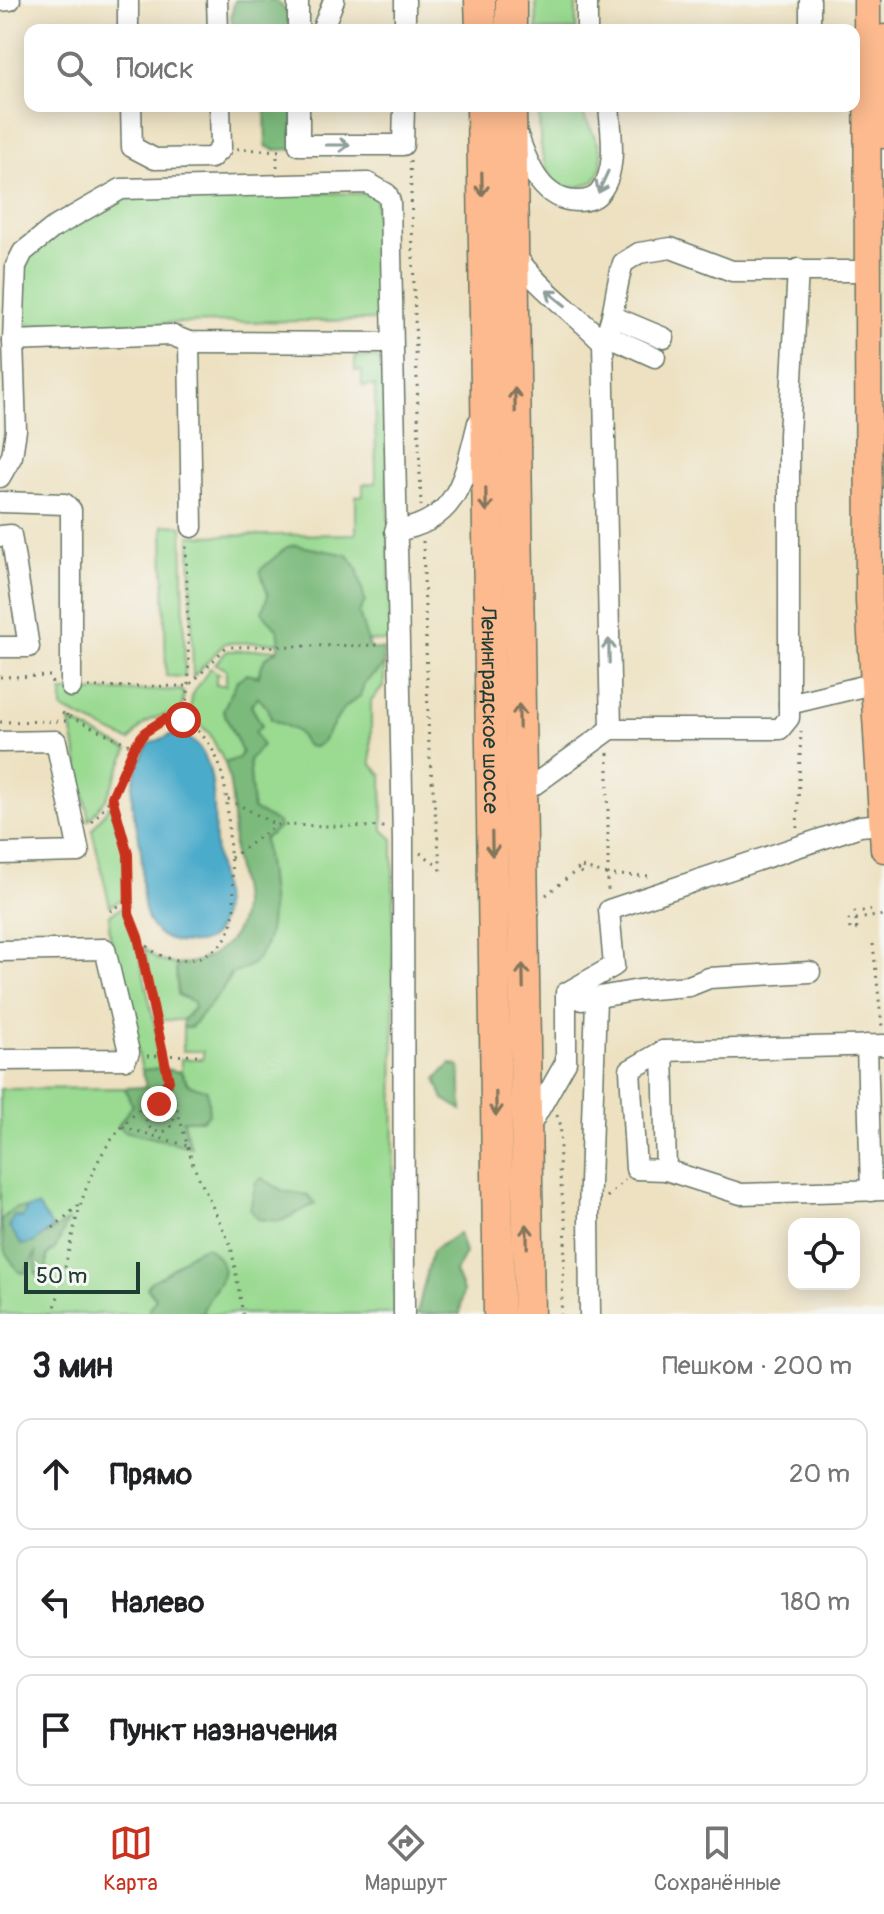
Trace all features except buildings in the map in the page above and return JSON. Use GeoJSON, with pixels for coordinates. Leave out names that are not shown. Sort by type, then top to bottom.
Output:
{"type":"FeatureCollection","features":[{"type":"Feature","properties":{"kind":"highway"},"geometry":{"type":"LineString","coordinates":[[480,0],[481,24]]}},
{"type":"Feature","properties":{"kind":"highway"},"geometry":{"type":"LineString","coordinates":[[511,0],[511,24]]}},
{"type":"Feature","properties":{"kind":"highway","name":"Ленинградское шоссе"},"geometry":{"type":"LineString","coordinates":[[482,112],[499,1314]]}},
{"type":"Feature","properties":{"kind":"highway","name":"Ленинградское шоссе"},"geometry":{"type":"LineString","coordinates":[[512,112],[529,1314]]}},
{"type":"Feature","properties":{"kind":"main road"},"geometry":{"type":"LineString","coordinates":[[867,0],[860,84],[875,268]]}},
{"type":"Feature","properties":{"kind":"main road"},"geometry":{"type":"LineString","coordinates":[[883,837],[872,684],[875,268],[884,122],[884,6]]}},
{"type":"Feature","properties":{"kind":"street"},"geometry":{"type":"LineString","coordinates":[[0,1],[10,0]]}},
{"type":"Feature","properties":{"kind":"street"},"geometry":{"type":"LineString","coordinates":[[128,0],[128,24]]}},
{"type":"Feature","properties":{"kind":"street"},"geometry":{"type":"LineString","coordinates":[[217,0],[218,24]]}},
{"type":"Feature","properties":{"kind":"street"},"geometry":{"type":"LineString","coordinates":[[298,0],[298,24]]}},
{"type":"Feature","properties":{"kind":"street"},"geometry":{"type":"LineString","coordinates":[[324,24],[334,0]]}},
{"type":"Feature","properties":{"kind":"street"},"geometry":{"type":"LineString","coordinates":[[405,0],[405,24]]}},
{"type":"Feature","properties":{"kind":"street"},"geometry":{"type":"LineString","coordinates":[[587,0],[587,24]]}},
{"type":"Feature","properties":{"kind":"street"},"geometry":{"type":"LineString","coordinates":[[810,0],[810,24]]}},
{"type":"Feature","properties":{"kind":"street"},"geometry":{"type":"LineString","coordinates":[[131,112],[132,147],[155,159],[211,158],[221,148],[220,112]]}},
{"type":"Feature","properties":{"kind":"street"},"geometry":{"type":"LineString","coordinates":[[299,112],[299,145],[403,145],[404,112]]}},
{"type":"Feature","properties":{"kind":"street"},"geometry":{"type":"LineString","coordinates":[[513,112],[527,161],[537,178],[548,191],[573,201],[588,200],[600,193],[611,163],[610,116]]}},
{"type":"Feature","properties":{"kind":"street"},"geometry":{"type":"LineString","coordinates":[[0,477],[12,456],[16,430],[13,341],[16,266],[23,252],[53,228],[107,194],[121,189],[356,183],[379,187],[390,202],[403,840],[404,1314]]}},
{"type":"Feature","properties":{"kind":"street"},"geometry":{"type":"LineString","coordinates":[[610,730],[602,335],[623,263],[647,251],[671,248],[732,271],[875,268]]}},
{"type":"Feature","properties":{"kind":"street"},"geometry":{"type":"LineString","coordinates":[[513,252],[530,277],[602,335],[655,357]]}},
{"type":"Feature","properties":{"kind":"street"},"geometry":{"type":"LineString","coordinates":[[520,795],[610,730],[780,729],[789,718],[789,435],[798,269]]}},
{"type":"Feature","properties":{"kind":"street"},"geometry":{"type":"LineString","coordinates":[[13,341],[171,335],[189,342],[392,343]]}},
{"type":"Feature","properties":{"kind":"street"},"geometry":{"type":"LineString","coordinates":[[602,335],[664,338]]}},
{"type":"Feature","properties":{"kind":"street"},"geometry":{"type":"LineString","coordinates":[[189,342],[189,532]]}},
{"type":"Feature","properties":{"kind":"street"},"geometry":{"type":"LineString","coordinates":[[395,531],[427,525],[450,505],[461,482],[485,400]]}},
{"type":"Feature","properties":{"kind":"street"},"geometry":{"type":"LineString","coordinates":[[0,502],[65,504],[71,510],[59,689]]}},
{"type":"Feature","properties":{"kind":"street"},"geometry":{"type":"LineString","coordinates":[[0,536],[11,535],[29,647],[0,647]]}},
{"type":"Feature","properties":{"kind":"street"},"geometry":{"type":"LineString","coordinates":[[789,704],[872,684]]}},
{"type":"Feature","properties":{"kind":"street"},"geometry":{"type":"LineString","coordinates":[[0,742],[56,741],[79,852],[0,854]]}},
{"type":"Feature","properties":{"kind":"street"},"geometry":{"type":"LineString","coordinates":[[525,1134],[566,1062],[566,993],[614,966],[609,910],[860,826],[883,837]]}},
{"type":"Feature","properties":{"kind":"street"},"geometry":{"type":"LineString","coordinates":[[0,951],[105,949],[129,1052],[127,1057],[0,1060]]}},
{"type":"Feature","properties":{"kind":"street"},"geometry":{"type":"LineString","coordinates":[[566,1001],[689,986],[709,978],[810,972]]}},
{"type":"Feature","properties":{"kind":"street"},"geometry":{"type":"LineString","coordinates":[[590,1314],[589,1214],[596,999]]}},
{"type":"Feature","properties":{"kind":"street"},"geometry":{"type":"LineString","coordinates":[[875,1045],[878,1190],[741,1194],[666,1170],[636,1169],[630,1070],[663,1051],[875,1045]]}},
{"type":"Feature","properties":{"kind":"street"},"geometry":{"type":"LineString","coordinates":[[663,1051],[666,1170]]}},
{"type":"Feature","properties":{"kind":"path"},"geometry":{"type":"LineString","coordinates":[[221,148],[287,151],[299,145]]}},
{"type":"Feature","properties":{"kind":"path"},"geometry":{"type":"LineString","coordinates":[[183,720],[189,686],[189,532]]}},
{"type":"Feature","properties":{"kind":"path"},"geometry":{"type":"LineString","coordinates":[[0,677],[51,676],[59,689],[189,686],[226,647],[429,643]]}},
{"type":"Feature","properties":{"kind":"path"},"geometry":{"type":"LineString","coordinates":[[0,722],[67,721],[65,713],[134,747]]}},
{"type":"Feature","properties":{"kind":"path"},"geometry":{"type":"LineString","coordinates":[[77,840],[112,797],[134,747],[154,724],[165,719],[183,720],[203,735],[215,756],[228,799],[236,912],[226,936],[214,950],[194,959],[170,959],[149,949],[138,937]]}},
{"type":"Feature","properties":{"kind":"path"},"geometry":{"type":"LineString","coordinates":[[608,875],[610,730]]}},
{"type":"Feature","properties":{"kind":"path"},"geometry":{"type":"LineString","coordinates":[[797,837],[801,730]]}},
{"type":"Feature","properties":{"kind":"path"},"geometry":{"type":"LineString","coordinates":[[112,797],[128,854],[129,914],[138,937],[176,1113],[193,1165],[231,1246],[243,1314]]}},
{"type":"Feature","properties":{"kind":"path"},"geometry":{"type":"LineString","coordinates":[[228,799],[276,825],[383,826],[442,867]]}},
{"type":"Feature","properties":{"kind":"path"},"geometry":{"type":"LineString","coordinates":[[230,858],[276,825]]}},
{"type":"Feature","properties":{"kind":"path"},"geometry":{"type":"LineString","coordinates":[[581,867],[608,875],[665,876]]}},
{"type":"Feature","properties":{"kind":"path"},"geometry":{"type":"LineString","coordinates":[[581,867],[581,874]]}},
{"type":"Feature","properties":{"kind":"path"},"geometry":{"type":"LineString","coordinates":[[543,887],[545,896],[581,867]]}},
{"type":"Feature","properties":{"kind":"path"},"geometry":{"type":"LineString","coordinates":[[110,911],[129,900]]}},
{"type":"Feature","properties":{"kind":"path"},"geometry":{"type":"LineString","coordinates":[[871,910],[855,912],[856,920],[857,929],[850,930],[849,920],[859,919],[884,915]]}},
{"type":"Feature","properties":{"kind":"path"},"geometry":{"type":"LineString","coordinates":[[873,944],[875,1045]]}},
{"type":"Feature","properties":{"kind":"path"},"geometry":{"type":"LineString","coordinates":[[127,1057],[203,1055]]}},
{"type":"Feature","properties":{"kind":"path"},"geometry":{"type":"LineString","coordinates":[[53,1314],[71,1233],[101,1156],[123,1127],[148,1107],[169,1081]]}},
{"type":"Feature","properties":{"kind":"path"},"geometry":{"type":"LineString","coordinates":[[549,1093],[561,1126],[559,1169],[566,1227],[561,1314]]}},
{"type":"Feature","properties":{"kind":"path"},"geometry":{"type":"LineString","coordinates":[[148,1107],[164,1104],[176,1113]]}},
{"type":"Feature","properties":{"kind":"path"},"geometry":{"type":"LineString","coordinates":[[148,1107],[146,1119],[155,1134]]}},
{"type":"Feature","properties":{"kind":"path"},"geometry":{"type":"LineString","coordinates":[[155,1134],[171,1127],[176,1113]]}},
{"type":"Feature","properties":{"kind":"path"},"geometry":{"type":"LineString","coordinates":[[123,1127],[188,1146]]}},
{"type":"Feature","properties":{"kind":"path"},"geometry":{"type":"LineString","coordinates":[[589,1214],[636,1169]]}},
{"type":"Feature","properties":{"kind":"path"},"geometry":{"type":"LineString","coordinates":[[53,1228],[83,1202]]}},
{"type":"Feature","properties":{"kind":"green space"},"geometry":{"type":"Polygon","coordinates":[[[235,0],[275,0],[293,17],[292,24],[233,24],[235,0]]]}},
{"type":"Feature","properties":{"kind":"green space"},"geometry":{"type":"Polygon","coordinates":[[[536,0],[576,0],[576,24],[537,24],[536,0]]]}},
{"type":"Feature","properties":{"kind":"green space"},"geometry":{"type":"Polygon","coordinates":[[[265,112],[293,112],[294,149],[274,150],[266,146],[265,112]]]}},
{"type":"Feature","properties":{"kind":"green space"},"geometry":{"type":"Polygon","coordinates":[[[539,112],[583,112],[601,152],[600,171],[594,181],[575,187],[562,186],[552,178],[542,152],[539,112]]]}},
{"type":"Feature","properties":{"kind":"green space"},"geometry":{"type":"Polygon","coordinates":[[[121,189],[376,194],[379,320],[14,325],[23,252],[121,189]]]}},
{"type":"Feature","properties":{"kind":"green space"},"geometry":{"type":"Polygon","coordinates":[[[355,357],[376,358],[385,366],[391,641],[225,643],[193,677],[190,536],[356,534],[356,496],[363,496],[363,484],[376,483],[375,386],[362,386],[362,371],[355,371],[355,357]]]}},
{"type":"Feature","properties":{"kind":"green space"},"geometry":{"type":"Polygon","coordinates":[[[163,525],[182,526],[185,677],[166,676],[163,525]]]}},
{"type":"Feature","properties":{"kind":"green space"},"geometry":{"type":"Polygon","coordinates":[[[295,545],[348,555],[357,568],[365,601],[359,613],[370,649],[383,649],[384,665],[364,684],[360,696],[344,708],[322,742],[315,747],[307,746],[297,731],[271,719],[269,710],[258,697],[251,706],[262,725],[255,732],[262,745],[249,760],[253,809],[278,823],[279,828],[264,839],[271,898],[268,938],[260,954],[248,967],[230,974],[221,992],[191,1027],[183,1028],[183,1020],[194,1008],[194,1002],[178,995],[176,965],[201,960],[222,948],[230,940],[241,918],[242,897],[235,856],[232,795],[225,763],[239,758],[242,752],[223,710],[237,681],[247,674],[259,677],[264,660],[278,650],[278,632],[262,612],[268,595],[260,570],[287,547],[295,545]]]}},
{"type":"Feature","properties":{"kind":"green space"},"geometry":{"type":"Polygon","coordinates":[[[279,649],[223,710],[242,752],[239,758],[225,763],[209,733],[190,716],[192,695],[210,668],[220,674],[216,675],[216,685],[226,685],[226,669],[215,664],[227,651],[279,649]]]}},
{"type":"Feature","properties":{"kind":"green space"},"geometry":{"type":"Polygon","coordinates":[[[384,665],[384,686],[371,701],[371,764],[382,775],[383,830],[393,839],[394,1314],[0,1314],[0,1089],[125,1088],[132,1105],[118,1126],[183,1119],[189,1085],[181,1072],[181,1059],[203,1059],[203,1051],[183,1051],[183,1028],[191,1027],[221,992],[272,906],[264,839],[278,828],[253,809],[249,760],[261,745],[255,732],[262,725],[251,706],[258,696],[269,710],[271,719],[297,731],[315,747],[322,742],[344,708],[360,696],[363,684],[384,665]]]}},
{"type":"Feature","properties":{"kind":"green space"},"geometry":{"type":"Polygon","coordinates":[[[181,690],[184,694],[181,713],[151,720],[130,741],[62,709],[62,692],[181,690]]]}},
{"type":"Feature","properties":{"kind":"green space"},"geometry":{"type":"Polygon","coordinates":[[[70,721],[128,750],[107,797],[89,820],[70,721]]]}},
{"type":"Feature","properties":{"kind":"green space"},"geometry":{"type":"Polygon","coordinates":[[[111,804],[124,849],[125,897],[110,906],[92,830],[111,804]]]}},
{"type":"Feature","properties":{"kind":"green space"},"geometry":{"type":"Polygon","coordinates":[[[125,906],[126,919],[137,943],[164,1069],[142,1070],[109,931],[110,914],[125,906]]]}},
{"type":"Feature","properties":{"kind":"green space"},"geometry":{"type":"Polygon","coordinates":[[[144,948],[158,960],[176,965],[177,987],[194,1002],[194,1008],[183,1020],[160,1020],[144,948]]]}},
{"type":"Feature","properties":{"kind":"green space"},"geometry":{"type":"Polygon","coordinates":[[[451,1064],[460,1067],[462,1110],[444,1099],[436,1079],[451,1064]]]}},
{"type":"Feature","properties":{"kind":"green space"},"geometry":{"type":"Polygon","coordinates":[[[160,1068],[181,1072],[189,1085],[207,1090],[209,1114],[202,1120],[183,1120],[191,1147],[124,1131],[118,1126],[132,1105],[125,1088],[146,1087],[142,1070],[160,1068]]]}},
{"type":"Feature","properties":{"kind":"green space"},"geometry":{"type":"Polygon","coordinates":[[[262,1178],[283,1191],[308,1195],[315,1204],[281,1221],[258,1219],[250,1209],[256,1182],[262,1178]]]}},
{"type":"Feature","properties":{"kind":"green space"},"geometry":{"type":"Polygon","coordinates":[[[15,1208],[27,1208],[22,1219],[46,1235],[68,1221],[55,1249],[47,1255],[47,1275],[40,1277],[35,1272],[36,1252],[25,1273],[19,1272],[5,1252],[1,1220],[15,1208]]]}},
{"type":"Feature","properties":{"kind":"green space"},"geometry":{"type":"Polygon","coordinates":[[[459,1233],[465,1253],[455,1272],[463,1291],[460,1314],[417,1314],[432,1251],[459,1233]]]}},
{"type":"Feature","properties":{"kind":"green space"},"geometry":{"type":"Polygon","coordinates":[[[207,1247],[223,1266],[223,1273],[202,1314],[147,1314],[156,1298],[147,1288],[150,1282],[193,1252],[207,1247]]]}},
{"type":"Feature","properties":{"kind":"water"},"geometry":{"type":"Polygon","coordinates":[[[175,733],[190,739],[200,749],[212,779],[214,796],[222,913],[220,924],[212,936],[195,943],[172,941],[161,936],[148,918],[144,907],[141,849],[133,808],[134,781],[149,744],[175,733]]]}},
{"type":"Feature","properties":{"kind":"water"},"geometry":{"type":"Polygon","coordinates":[[[38,1206],[53,1228],[33,1243],[22,1245],[9,1227],[14,1216],[22,1218],[27,1208],[38,1206]]]}},
{"type":"Feature","properties":{"kind":"route"},"geometry":{"type":"LineString","coordinates":[[159,1104],[150,1109],[145,1105],[169,1081],[138,937],[129,914],[128,854],[112,797],[134,747],[145,732],[165,719],[183,720]]}}]}
